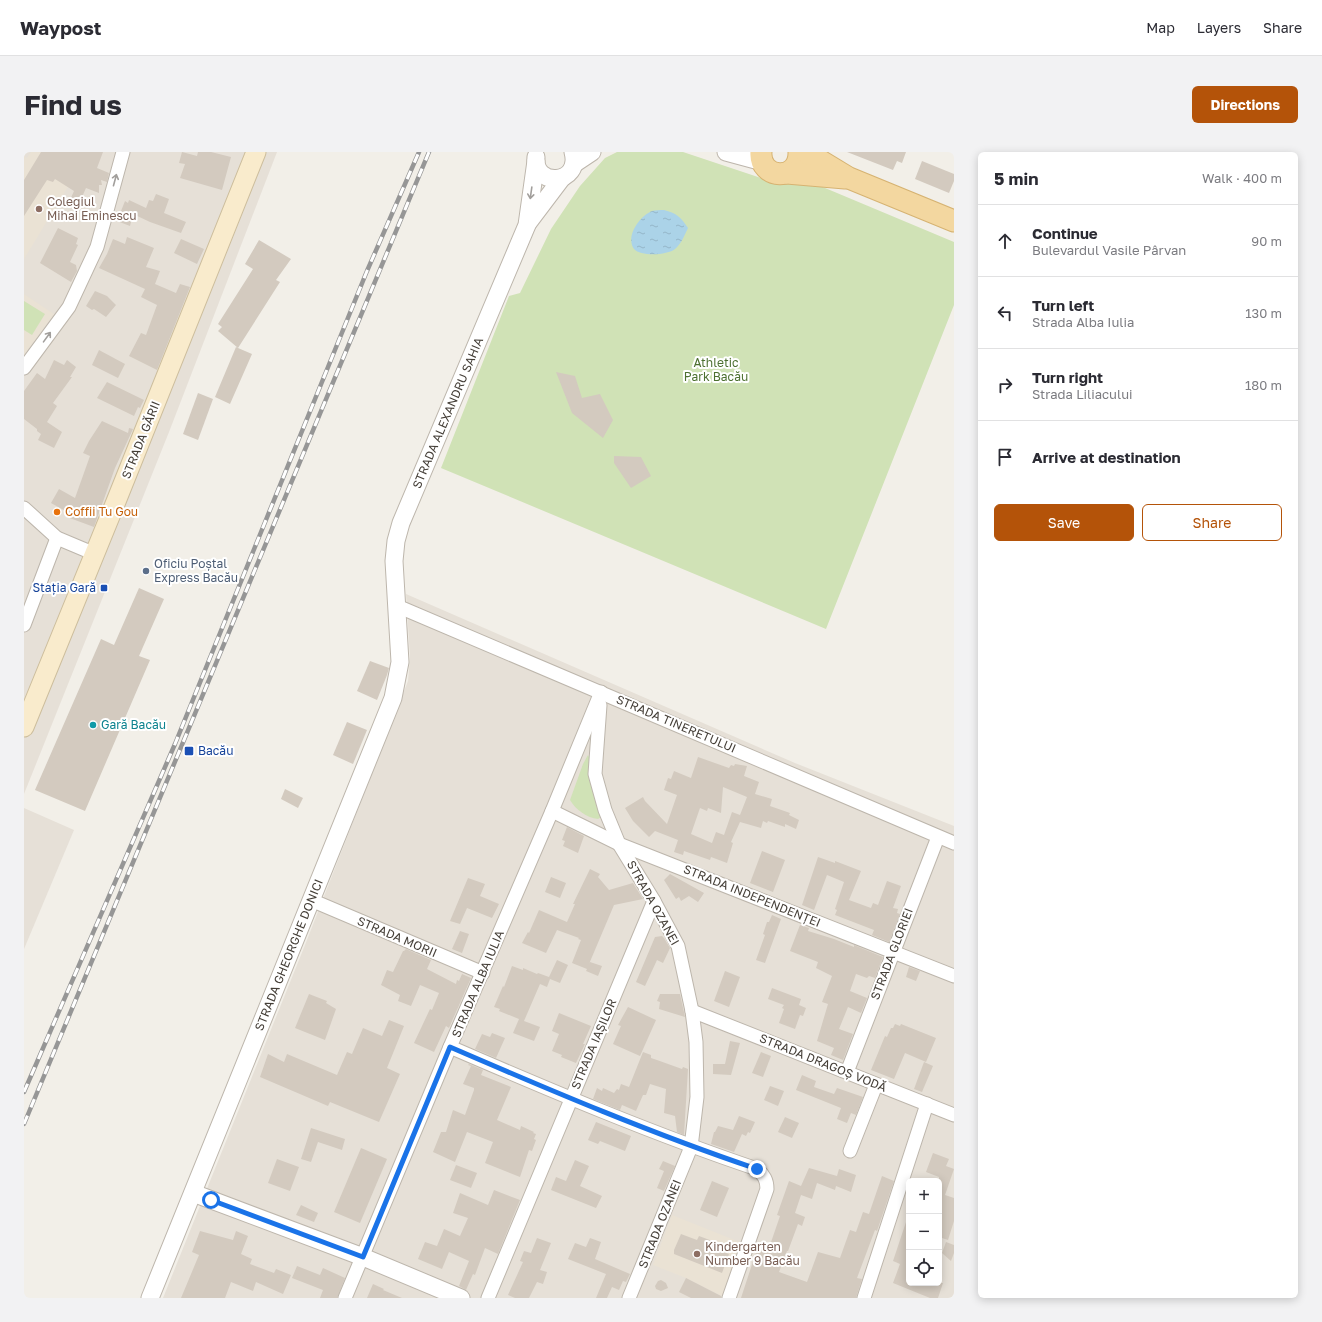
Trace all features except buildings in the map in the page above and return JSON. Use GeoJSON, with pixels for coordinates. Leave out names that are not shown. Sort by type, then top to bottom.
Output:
{"type":"FeatureCollection","features":[{"type":"Feature","properties":{"kind":"main road","name":"STRADA GĂRII"},"geometry":{"type":"LineString","coordinates":[[24,727],[256,152]]}},
{"type":"Feature","properties":{"kind":"main road"},"geometry":{"type":"LineString","coordinates":[[787,173],[793,170],[797,165],[799,152]]}},
{"type":"Feature","properties":{"kind":"main road"},"geometry":{"type":"LineString","coordinates":[[806,152],[849,178],[954,221]]}},
{"type":"Feature","properties":{"kind":"main road"},"geometry":{"type":"LineString","coordinates":[[760,156],[770,171],[781,174],[787,173],[849,178]]}},
{"type":"Feature","properties":{"kind":"street"},"geometry":{"type":"LineString","coordinates":[[24,368],[69,307],[97,247],[123,152]]}},
{"type":"Feature","properties":{"kind":"street","name":"STRADA ALEXANDRU SAHIA"},"geometry":{"type":"LineString","coordinates":[[397,606],[394,561],[396,541],[401,523],[527,225],[562,178],[568,174],[574,156],[592,152]]}},
{"type":"Feature","properties":{"kind":"street"},"geometry":{"type":"LineString","coordinates":[[726,152],[760,156]]}},
{"type":"Feature","properties":{"kind":"street"},"geometry":{"type":"LineString","coordinates":[[536,157],[537,168],[546,177],[554,179],[562,178]]}},
{"type":"Feature","properties":{"kind":"street","name":"STRADA ALEXANDRU SAHIA"},"geometry":{"type":"LineString","coordinates":[[527,225],[536,157]]}},
{"type":"Feature","properties":{"kind":"street"},"geometry":{"type":"LineString","coordinates":[[24,508],[57,538],[95,554]]}},
{"type":"Feature","properties":{"kind":"street"},"geometry":{"type":"LineString","coordinates":[[24,625],[57,538]]}},
{"type":"Feature","properties":{"kind":"street","name":"STRADA TINERETULUI"},"geometry":{"type":"LineString","coordinates":[[397,606],[954,843]]}},
{"type":"Feature","properties":{"kind":"street","name":"STRADA GHEORGHE DONICI"},"geometry":{"type":"LineString","coordinates":[[150,1298],[393,698],[400,662],[397,606]]}},
{"type":"Feature","properties":{"kind":"street","name":"STRADA ALBA IULIA"},"geometry":{"type":"LineString","coordinates":[[345,1298],[601,692]]}},
{"type":"Feature","properties":{"kind":"street","name":"STRADA OZANEI"},"geometry":{"type":"LineString","coordinates":[[601,692],[595,774],[605,810],[619,844],[654,901],[678,946],[692,1011],[696,1042],[697,1097],[691,1147],[649,1252],[628,1298]]}},
{"type":"Feature","properties":{"kind":"street","name":"STRADA INDEPENDENȚEI"},"geometry":{"type":"LineString","coordinates":[[552,811],[619,844],[954,976]]}},
{"type":"Feature","properties":{"kind":"street","name":"STRADA GLORIEI"},"geometry":{"type":"LineString","coordinates":[[847,1072],[892,952],[938,837]]}},
{"type":"Feature","properties":{"kind":"street","name":"STRADA MORII"},"geometry":{"type":"LineString","coordinates":[[312,900],[483,973]]}},
{"type":"Feature","properties":{"kind":"street","name":"STRADA IAȘILOR"},"geometry":{"type":"LineString","coordinates":[[488,1298],[654,901]]}},
{"type":"Feature","properties":{"kind":"street","name":"STRADA DRAGOȘ VODĂ"},"geometry":{"type":"LineString","coordinates":[[692,1011],[954,1115]]}},
{"type":"Feature","properties":{"kind":"street"},"geometry":{"type":"LineString","coordinates":[[450,1047],[571,1099],[691,1147],[757,1169],[766,1180],[767,1189],[729,1298]]}},
{"type":"Feature","properties":{"kind":"street"},"geometry":{"type":"LineString","coordinates":[[850,1151],[876,1085]]}},
{"type":"Feature","properties":{"kind":"street"},"geometry":{"type":"LineString","coordinates":[[864,1298],[926,1104]]}},
{"type":"Feature","properties":{"kind":"street"},"geometry":{"type":"LineString","coordinates":[[193,1193],[363,1257],[461,1298]]}},
{"type":"Feature","properties":{"kind":"shaded area"},"geometry":{"type":"Polygon","coordinates":[[[24,152],[277,152],[169,432],[24,794],[24,152]]]}},
{"type":"Feature","properties":{"kind":"shaded area","name":"Colegiul Mihai Eminescu"},"geometry":{"type":"Polygon","coordinates":[[[31,152],[89,152],[24,259],[24,156],[27,158],[31,152]]]}},
{"type":"Feature","properties":{"kind":"shaded area"},"geometry":{"type":"Polygon","coordinates":[[[24,294],[54,314],[24,355],[24,294]]]}},
{"type":"Feature","properties":{"kind":"shaded area"},"geometry":{"type":"Polygon","coordinates":[[[406,594],[795,763],[954,826],[954,1298],[163,1298],[305,945],[408,681],[410,657],[406,594]]]}},
{"type":"Feature","properties":{"kind":"shaded area"},"geometry":{"type":"Polygon","coordinates":[[[24,808],[74,830],[24,949],[24,808]]]}},
{"type":"Feature","properties":{"kind":"shaded area","name":"Kindergarten Number 9 Bacău"},"geometry":{"type":"Polygon","coordinates":[[[672,1215],[742,1243],[722,1296],[686,1278],[653,1265],[672,1215]]]}},
{"type":"Feature","properties":{"kind":"green space","name":"Athletic Park Bacău"},"geometry":{"type":"Polygon","coordinates":[[[617,152],[683,152],[767,180],[806,180],[954,242],[954,305],[826,629],[441,468],[509,296],[520,293],[551,229],[580,186],[605,158],[617,152]]]}},
{"type":"Feature","properties":{"kind":"green space"},"geometry":{"type":"Polygon","coordinates":[[[24,301],[45,314],[32,335],[24,330],[24,301]]]}},
{"type":"Feature","properties":{"kind":"green space"},"geometry":{"type":"Polygon","coordinates":[[[588,755],[601,817],[598,819],[590,817],[582,812],[575,807],[570,800],[583,764],[588,755]]]}},
{"type":"Feature","properties":{"kind":"water"},"geometry":{"type":"Polygon","coordinates":[[[664,210],[678,216],[688,228],[681,242],[675,249],[667,253],[648,254],[637,252],[634,249],[631,238],[635,227],[647,214],[653,211],[664,210]]]}},
{"type":"Feature","properties":{"kind":"railway"},"geometry":{"type":"LineString","coordinates":[[24,1092],[175,744],[367,271],[419,152]]}},
{"type":"Feature","properties":{"kind":"railway"},"geometry":{"type":"LineString","coordinates":[[24,1124],[429,152]]}},
{"type":"Feature","properties":{"kind":"place","name":"Colegiul Mihai Eminescu"},"geometry":{"type":"Point","coordinates":[39,209]}},
{"type":"Feature","properties":{"kind":"place","name":"Coffii Tu Gou"},"geometry":{"type":"Point","coordinates":[57,512]}},
{"type":"Feature","properties":{"kind":"place","name":"Oficiu Poștal Express Bacău"},"geometry":{"type":"Point","coordinates":[146,571]}},
{"type":"Feature","properties":{"kind":"place","name":"Stația Gară"},"geometry":{"type":"Point","coordinates":[104,588]}},
{"type":"Feature","properties":{"kind":"place","name":"Gară Bacău"},"geometry":{"type":"Point","coordinates":[93,725]}},
{"type":"Feature","properties":{"kind":"place","name":"Bacău"},"geometry":{"type":"Point","coordinates":[189,751]}},
{"type":"Feature","properties":{"kind":"place","name":"Kindergarten Number 9 Bacău"},"geometry":{"type":"Point","coordinates":[697,1254]}},
{"type":"Feature","properties":{"kind":"route"},"geometry":{"type":"LineString","coordinates":[[211,1200],[363,1257],[450,1047],[571,1099],[691,1147],[757,1169]]}}]}
